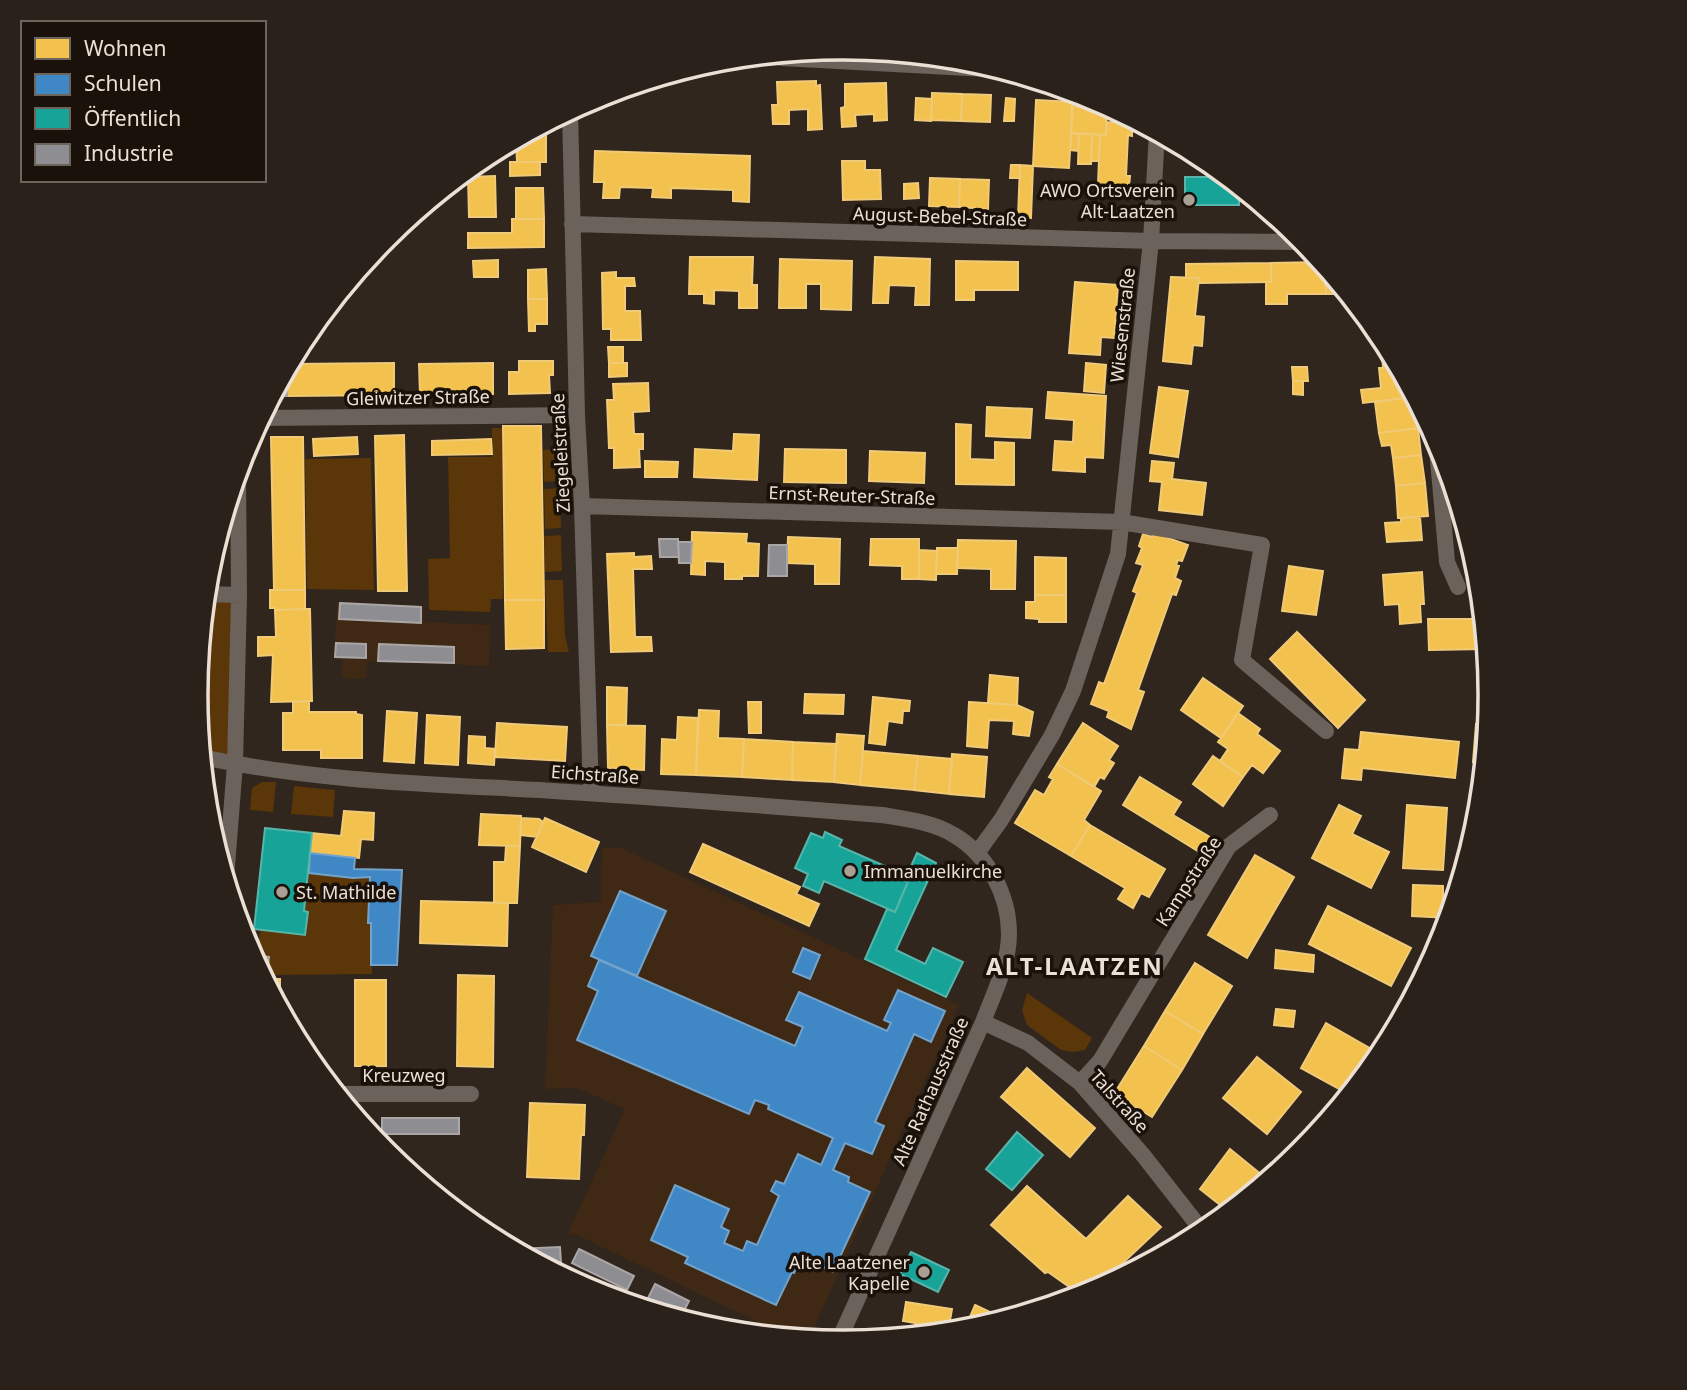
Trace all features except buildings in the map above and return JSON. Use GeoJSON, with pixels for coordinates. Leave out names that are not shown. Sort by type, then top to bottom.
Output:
{"type":"FeatureCollection","features":[{"type":"Feature","properties":{"kind":"street"},"geometry":{"type":"LineString","coordinates":[[827,60],[932,66]]}},
{"type":"Feature","properties":{"kind":"street","name":"Ziegeleistraße"},"geometry":{"type":"LineString","coordinates":[[570,121],[577,415],[591,793]]}},
{"type":"Feature","properties":{"kind":"street","name":"Wiesenstraße"},"geometry":{"type":"LineString","coordinates":[[977,853],[1001,820],[1052,735],[1073,691],[1118,554],[1150,241],[1156,142]]}},
{"type":"Feature","properties":{"kind":"street","name":"August-Bebel-Straße"},"geometry":{"type":"LineString","coordinates":[[572,224],[1150,241],[1289,242]]}},
{"type":"Feature","properties":{"kind":"street","name":"Gleiwitzer Straße"},"geometry":{"type":"LineString","coordinates":[[272,418],[577,415]]}},
{"type":"Feature","properties":{"kind":"street"},"geometry":{"type":"LineString","coordinates":[[1439,476],[1447,562],[1458,587]]}},
{"type":"Feature","properties":{"kind":"street"},"geometry":{"type":"LineString","coordinates":[[228,852],[235,764],[239,595],[238,506]]}},
{"type":"Feature","properties":{"kind":"street","name":"Ernst-Reuter-Straße"},"geometry":{"type":"LineString","coordinates":[[582,506],[1122,522]]}},
{"type":"Feature","properties":{"kind":"street"},"geometry":{"type":"LineString","coordinates":[[1122,522],[1262,545],[1242,660],[1326,731]]}},
{"type":"Feature","properties":{"kind":"street"},"geometry":{"type":"LineString","coordinates":[[216,594],[239,595]]}},
{"type":"Feature","properties":{"kind":"street","name":"Eichstraße"},"geometry":{"type":"LineString","coordinates":[[211,759],[338,779],[591,793],[882,815],[925,823],[954,835],[977,853]]}},
{"type":"Feature","properties":{"kind":"street","name":"Kampstraße"},"geometry":{"type":"LineString","coordinates":[[1080,1083],[1100,1061],[1229,846],[1270,815]]}},
{"type":"Feature","properties":{"kind":"street","name":"Alte Rathausstraße"},"geometry":{"type":"LineString","coordinates":[[843,1330],[983,1022],[1002,971],[1009,935],[1005,903],[994,873],[977,853]]}},
{"type":"Feature","properties":{"kind":"street","name":"Talstraße"},"geometry":{"type":"LineString","coordinates":[[983,1022],[1028,1043],[1080,1083],[1143,1155],[1196,1223]]}},
{"type":"Feature","properties":{"kind":"street","name":"Kreuzweg"},"geometry":{"type":"LineString","coordinates":[[349,1094],[471,1094]]}},
{"type":"Feature","properties":{"kind":"shaded area"},"geometry":{"type":"Polygon","coordinates":[[[492,428],[502,428],[503,599],[491,599],[490,612],[429,610],[428,559],[450,558],[448,457],[492,457],[492,428]]]}},
{"type":"Feature","properties":{"kind":"shaded area"},"geometry":{"type":"Polygon","coordinates":[[[559,449],[560,481],[544,482],[543,450],[559,449]]]}},
{"type":"Feature","properties":{"kind":"shaded area"},"geometry":{"type":"Polygon","coordinates":[[[371,458],[374,590],[307,589],[305,459],[371,458]]]}},
{"type":"Feature","properties":{"kind":"shaded area"},"geometry":{"type":"Polygon","coordinates":[[[560,488],[561,528],[545,529],[544,489],[560,488]]]}},
{"type":"Feature","properties":{"kind":"shaded area"},"geometry":{"type":"Polygon","coordinates":[[[561,535],[562,571],[545,572],[544,536],[561,535]]]}},
{"type":"Feature","properties":{"kind":"shaded area"},"geometry":{"type":"Polygon","coordinates":[[[545,580],[563,580],[565,636],[569,652],[548,652],[545,580]]]}},
{"type":"Feature","properties":{"kind":"shaded area"},"geometry":{"type":"Polygon","coordinates":[[[216,596],[233,597],[233,759],[211,754],[209,653],[216,596]]]}},
{"type":"Feature","properties":{"kind":"shaded area"},"geometry":{"type":"Polygon","coordinates":[[[337,602],[423,606],[424,622],[490,625],[489,666],[367,661],[366,679],[342,678],[342,659],[334,658],[337,602]]]}},
{"type":"Feature","properties":{"kind":"shaded area"},"geometry":{"type":"Polygon","coordinates":[[[262,782],[276,782],[273,812],[250,810],[252,788],[262,782]]]}},
{"type":"Feature","properties":{"kind":"shaded area"},"geometry":{"type":"Polygon","coordinates":[[[294,786],[335,790],[333,817],[291,814],[294,786]]]}},
{"type":"Feature","properties":{"kind":"shaded area"},"geometry":{"type":"Polygon","coordinates":[[[602,848],[621,848],[959,1005],[813,1329],[765,1325],[568,1233],[625,1109],[577,1088],[545,1089],[553,905],[601,902],[602,848]]]}},
{"type":"Feature","properties":{"kind":"shaded area"},"geometry":{"type":"Polygon","coordinates":[[[309,873],[352,878],[370,877],[372,974],[273,975],[268,964],[269,957],[265,957],[258,943],[260,930],[305,935],[308,912],[304,911],[309,873]]]}},
{"type":"Feature","properties":{"kind":"shaded area"},"geometry":{"type":"Polygon","coordinates":[[[1027,993],[1092,1038],[1085,1050],[1061,1050],[1027,1025],[1022,1010],[1027,993]]]}},
{"type":"Feature","properties":{"kind":"place","name":"AWO Ortsverein Alt-Laatzen"},"geometry":{"type":"Point","coordinates":[1189,200]}},
{"type":"Feature","properties":{"kind":"place","name":"Immanuelkirche"},"geometry":{"type":"Point","coordinates":[850,871]}},
{"type":"Feature","properties":{"kind":"place","name":"St. Mathilde"},"geometry":{"type":"Point","coordinates":[282,892]}},
{"type":"Feature","properties":{"kind":"place","name":"Alte Laatzener Kapelle"},"geometry":{"type":"Point","coordinates":[924,1272]}},
{"type":"Feature","properties":{"kind":"district","name":"ALT-LAATZEN"},"geometry":{"type":"Point","coordinates":[1075,965]}}]}
